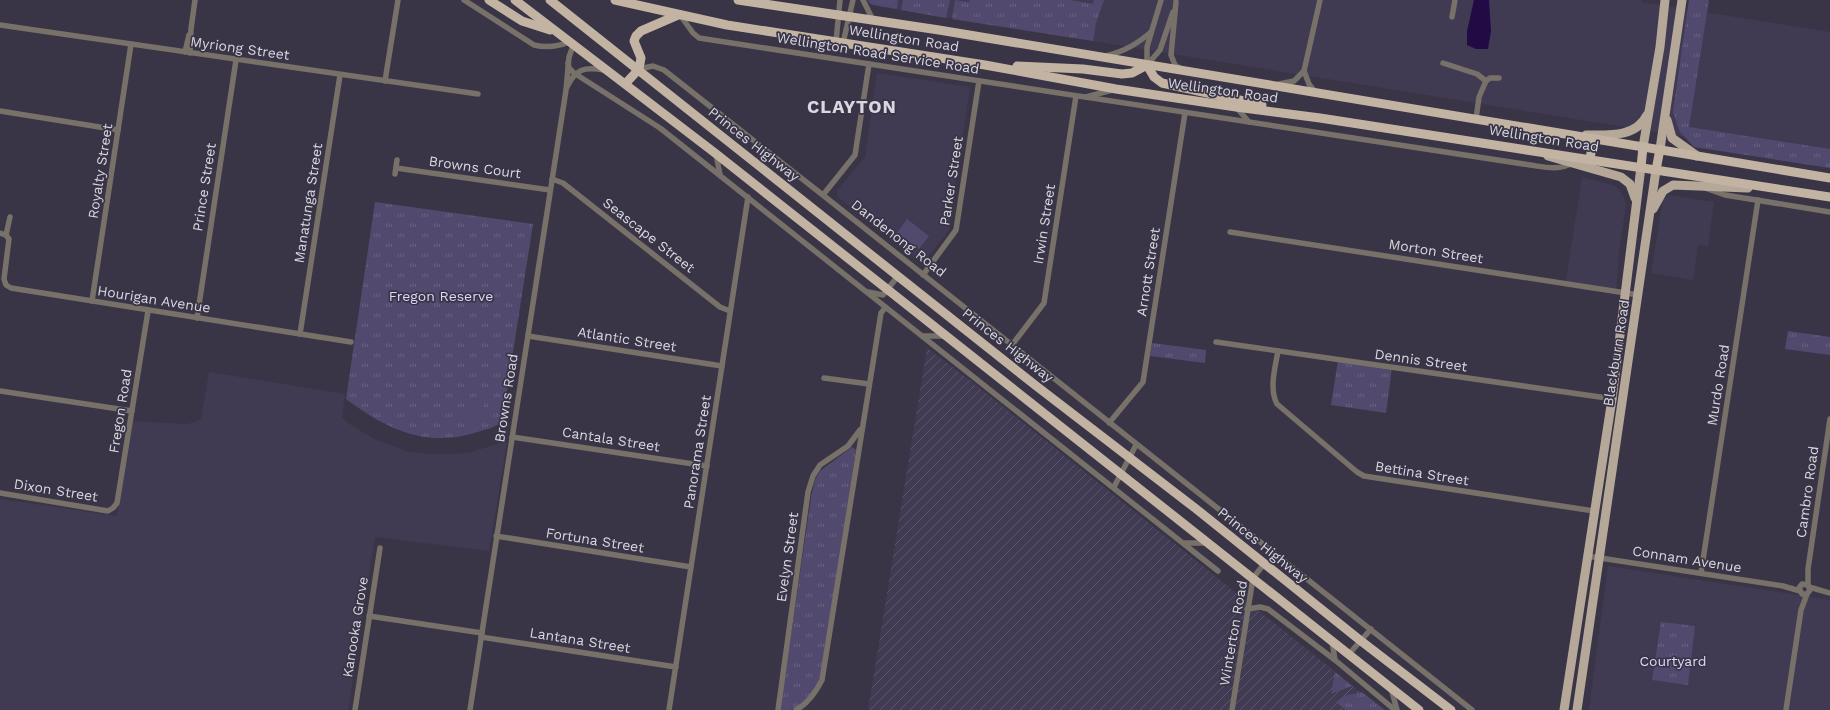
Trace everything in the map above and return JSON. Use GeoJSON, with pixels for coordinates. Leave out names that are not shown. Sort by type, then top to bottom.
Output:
{"type":"FeatureCollection","features":[{"type":"Feature","properties":{"kind":"highway"},"geometry":{"type":"LineString","coordinates":[[489,0],[522,22],[553,30]]}},
{"type":"Feature","properties":{"kind":"highway"},"geometry":{"type":"LineString","coordinates":[[515,0],[715,153],[1419,710]]}},
{"type":"Feature","properties":{"kind":"highway","name":"Princes Highway"},"geometry":{"type":"LineString","coordinates":[[550,0],[1361,641],[1451,710]]}},
{"type":"Feature","properties":{"kind":"highway","name":"Wellington Road"},"geometry":{"type":"LineString","coordinates":[[614,0],[720,24],[986,65],[1116,89],[1528,150],[1591,164],[1641,167],[1830,197]]}},
{"type":"Feature","properties":{"kind":"highway","name":"Wellington Road"},"geometry":{"type":"LineString","coordinates":[[738,0],[849,16],[1564,134],[1593,136],[1643,147],[1830,178]]}},
{"type":"Feature","properties":{"kind":"highway"},"geometry":{"type":"LineString","coordinates":[[626,84],[639,69],[641,58],[635,44],[636,36],[641,31],[679,15]]}},
{"type":"Feature","properties":{"kind":"highway"},"geometry":{"type":"LineString","coordinates":[[986,65],[1083,69],[1122,74],[1132,72],[1147,65],[1154,77],[1170,85],[1320,118]]}},
{"type":"Feature","properties":{"kind":"highway"},"geometry":{"type":"LineString","coordinates":[[1591,164],[1593,136]]}},
{"type":"Feature","properties":{"kind":"highway","name":"Blackburn Road"},"geometry":{"type":"LineString","coordinates":[[1641,167],[1643,147]]}},
{"type":"Feature","properties":{"kind":"highway","name":"Blackburn Road"},"geometry":{"type":"LineString","coordinates":[[1656,170],[1660,149]]}},
{"type":"Feature","properties":{"kind":"main road","name":"Blackburn Road"},"geometry":{"type":"LineString","coordinates":[[1643,147],[1660,47],[1665,0]]}},
{"type":"Feature","properties":{"kind":"main road","name":"Blackburn Road"},"geometry":{"type":"LineString","coordinates":[[1660,149],[1682,0]]}},
{"type":"Feature","properties":{"kind":"main road"},"geometry":{"type":"LineString","coordinates":[[1593,136],[1632,131],[1642,124],[1649,111]]}},
{"type":"Feature","properties":{"kind":"main road"},"geometry":{"type":"LineString","coordinates":[[1666,112],[1671,137],[1677,143],[1697,156]]}},
{"type":"Feature","properties":{"kind":"main road"},"geometry":{"type":"LineString","coordinates":[[1591,164],[1627,180],[1631,186],[1636,203]]}},
{"type":"Feature","properties":{"kind":"main road","name":"Blackburn Road"},"geometry":{"type":"LineString","coordinates":[[1564,710],[1612,399],[1641,167]]}},
{"type":"Feature","properties":{"kind":"main road","name":"Blackburn Road"},"geometry":{"type":"LineString","coordinates":[[1577,710],[1656,170]]}},
{"type":"Feature","properties":{"kind":"main road"},"geometry":{"type":"LineString","coordinates":[[1677,173],[1701,186]]}},
{"type":"Feature","properties":{"kind":"main road"},"geometry":{"type":"LineString","coordinates":[[1650,215],[1661,194],[1668,187],[1679,185],[1776,189]]}},
{"type":"Feature","properties":{"kind":"street"},"geometry":{"type":"LineString","coordinates":[[187,53],[195,0]]}},
{"type":"Feature","properties":{"kind":"street"},"geometry":{"type":"LineString","coordinates":[[385,81],[398,0]]}},
{"type":"Feature","properties":{"kind":"street"},"geometry":{"type":"LineString","coordinates":[[464,0],[534,45],[548,47],[571,44]]}},
{"type":"Feature","properties":{"kind":"street"},"geometry":{"type":"LineString","coordinates":[[840,0],[838,15],[840,43]]}},
{"type":"Feature","properties":{"kind":"street"},"geometry":{"type":"LineString","coordinates":[[840,43],[853,0]]}},
{"type":"Feature","properties":{"kind":"street"},"geometry":{"type":"LineString","coordinates":[[863,0],[873,20]]}},
{"type":"Feature","properties":{"kind":"street"},"geometry":{"type":"LineString","coordinates":[[1147,65],[1147,47],[1161,0]]}},
{"type":"Feature","properties":{"kind":"street"},"geometry":{"type":"LineString","coordinates":[[1270,85],[1294,81],[1304,71],[1320,0]]}},
{"type":"Feature","properties":{"kind":"street"},"geometry":{"type":"LineString","coordinates":[[1452,17],[1455,0]]}},
{"type":"Feature","properties":{"kind":"street"},"geometry":{"type":"LineString","coordinates":[[1147,65],[1160,50],[1176,1]]}},
{"type":"Feature","properties":{"kind":"street"},"geometry":{"type":"LineString","coordinates":[[1176,1],[1171,55],[1175,65],[1184,71]]}},
{"type":"Feature","properties":{"kind":"street","name":"Wellington Road Service Road"},"geometry":{"type":"LineString","coordinates":[[679,15],[693,34],[700,38],[1544,167],[1562,167],[1575,161]]}},
{"type":"Feature","properties":{"kind":"street","name":"Myriong Street"},"geometry":{"type":"LineString","coordinates":[[0,25],[478,94]]}},
{"type":"Feature","properties":{"kind":"street"},"geometry":{"type":"LineString","coordinates":[[1098,57],[1123,52],[1135,46],[1152,32]]}},
{"type":"Feature","properties":{"kind":"street","name":"Royalty Street"},"geometry":{"type":"LineString","coordinates":[[92,301],[131,44]]}},
{"type":"Feature","properties":{"kind":"street","name":"Browns Road"},"geometry":{"type":"LineString","coordinates":[[470,710],[566,90],[571,44]]}},
{"type":"Feature","properties":{"kind":"street","name":"Prince Street"},"geometry":{"type":"LineString","coordinates":[[197,318],[236,60]]}},
{"type":"Feature","properties":{"kind":"street"},"geometry":{"type":"LineString","coordinates":[[568,63],[569,68],[575,74],[647,118],[720,175],[885,308],[923,336],[1218,571]]}},
{"type":"Feature","properties":{"kind":"street"},"geometry":{"type":"LineString","coordinates":[[1443,63],[1477,74],[1486,81]]}},
{"type":"Feature","properties":{"kind":"street"},"geometry":{"type":"LineString","coordinates":[[823,195],[855,155],[870,64]]}},
{"type":"Feature","properties":{"kind":"street","name":"Dandenong Road"},"geometry":{"type":"LineString","coordinates":[[639,69],[651,66],[662,69],[1472,710]]}},
{"type":"Feature","properties":{"kind":"street"},"geometry":{"type":"LineString","coordinates":[[575,74],[587,69],[608,71]]}},
{"type":"Feature","properties":{"kind":"street"},"geometry":{"type":"LineString","coordinates":[[1304,71],[1309,84],[1316,93]]}},
{"type":"Feature","properties":{"kind":"street","name":"Browns Road"},"geometry":{"type":"LineString","coordinates":[[566,90],[575,74]]}},
{"type":"Feature","properties":{"kind":"street","name":"Manatunga Street"},"geometry":{"type":"LineString","coordinates":[[300,334],[340,75]]}},
{"type":"Feature","properties":{"kind":"street"},"geometry":{"type":"LineString","coordinates":[[1476,119],[1479,97],[1486,81],[1490,78],[1498,78]]}},
{"type":"Feature","properties":{"kind":"street","name":"Parker Street"},"geometry":{"type":"LineString","coordinates":[[923,275],[956,230],[978,81]]}},
{"type":"Feature","properties":{"kind":"street","name":"Wellington Road Service Road"},"geometry":{"type":"LineString","coordinates":[[1084,97],[1116,89]]}},
{"type":"Feature","properties":{"kind":"street","name":"Irwin Street"},"geometry":{"type":"LineString","coordinates":[[1012,345],[1044,303],[1076,96]]}},
{"type":"Feature","properties":{"kind":"street"},"geometry":{"type":"LineString","coordinates":[[1236,107],[1249,122]]}},
{"type":"Feature","properties":{"kind":"street"},"geometry":{"type":"LineString","coordinates":[[0,111],[118,130]]}},
{"type":"Feature","properties":{"kind":"street","name":"Arnott Street"},"geometry":{"type":"LineString","coordinates":[[1109,423],[1143,382],[1185,113]]}},
{"type":"Feature","properties":{"kind":"street"},"geometry":{"type":"LineString","coordinates":[[715,153],[720,175]]}},
{"type":"Feature","properties":{"kind":"street"},"geometry":{"type":"LineString","coordinates":[[395,174],[397,160]]}},
{"type":"Feature","properties":{"kind":"street","name":"Browns Court"},"geometry":{"type":"LineString","coordinates":[[396,168],[550,190]]}},
{"type":"Feature","properties":{"kind":"street","name":"Seascape Street"},"geometry":{"type":"LineString","coordinates":[[552,179],[563,183],[720,307],[730,311]]}},
{"type":"Feature","properties":{"kind":"street"},"geometry":{"type":"LineString","coordinates":[[1701,186],[1720,194],[1830,212]]}},
{"type":"Feature","properties":{"kind":"street","name":"Panorama Street"},"geometry":{"type":"LineString","coordinates":[[669,710],[748,197]]}},
{"type":"Feature","properties":{"kind":"street","name":"Murdo Road"},"geometry":{"type":"LineString","coordinates":[[1701,573],[1758,200]]}},
{"type":"Feature","properties":{"kind":"street","name":"Hourigan Avenue"},"geometry":{"type":"LineString","coordinates":[[10,217],[6,235],[9,243],[4,279],[8,287],[148,311],[351,342]]}},
{"type":"Feature","properties":{"kind":"street","name":"Morton Street"},"geometry":{"type":"LineString","coordinates":[[1230,232],[1639,294]]}},
{"type":"Feature","properties":{"kind":"street"},"geometry":{"type":"LineString","coordinates":[[0,233],[6,235]]}},
{"type":"Feature","properties":{"kind":"street"},"geometry":{"type":"LineString","coordinates":[[865,291],[881,295],[888,290],[898,276]]}},
{"type":"Feature","properties":{"kind":"street","name":"Evelyn Street"},"geometry":{"type":"LineString","coordinates":[[796,710],[804,705],[817,691],[822,680],[881,313],[885,308]]}},
{"type":"Feature","properties":{"kind":"street","name":"Fregon Road"},"geometry":{"type":"LineString","coordinates":[[108,511],[117,503],[148,311]]}},
{"type":"Feature","properties":{"kind":"street","name":"Atlantic Street"},"geometry":{"type":"LineString","coordinates":[[528,336],[722,366]]}},
{"type":"Feature","properties":{"kind":"street"},"geometry":{"type":"LineString","coordinates":[[923,336],[946,336]]}},
{"type":"Feature","properties":{"kind":"street","name":"Dennis Street"},"geometry":{"type":"LineString","coordinates":[[1216,342],[1623,400]]}},
{"type":"Feature","properties":{"kind":"street","name":"Bettina Street"},"geometry":{"type":"LineString","coordinates":[[1278,351],[1273,388],[1273,396],[1277,404],[1357,472],[1364,476],[1594,511]]}},
{"type":"Feature","properties":{"kind":"street"},"geometry":{"type":"LineString","coordinates":[[824,378],[869,384]]}},
{"type":"Feature","properties":{"kind":"street"},"geometry":{"type":"LineString","coordinates":[[0,391],[132,411]]}},
{"type":"Feature","properties":{"kind":"street","name":"Cambro Road"},"geometry":{"type":"LineString","coordinates":[[1805,585],[1830,419]]}},
{"type":"Feature","properties":{"kind":"street","name":"Evelyn Street"},"geometry":{"type":"LineString","coordinates":[[778,710],[808,492],[812,476],[820,465],[848,446],[862,428]]}},
{"type":"Feature","properties":{"kind":"street","name":"Cantala Street"},"geometry":{"type":"LineString","coordinates":[[512,437],[707,466]]}},
{"type":"Feature","properties":{"kind":"street"},"geometry":{"type":"LineString","coordinates":[[1114,487],[1136,445]]}},
{"type":"Feature","properties":{"kind":"street","name":"Dixon Street"},"geometry":{"type":"LineString","coordinates":[[0,494],[108,511]]}},
{"type":"Feature","properties":{"kind":"street","name":"Fortuna Street"},"geometry":{"type":"LineString","coordinates":[[496,536],[691,567]]}},
{"type":"Feature","properties":{"kind":"street"},"geometry":{"type":"LineString","coordinates":[[1184,543],[1208,544]]}},
{"type":"Feature","properties":{"kind":"street","name":"Kanooka Grove"},"geometry":{"type":"LineString","coordinates":[[355,710],[380,548]]}},
{"type":"Feature","properties":{"kind":"street","name":"Connam Avenue"},"geometry":{"type":"LineString","coordinates":[[1587,556],[1784,586],[1805,585],[1828,593]]}},
{"type":"Feature","properties":{"kind":"street","name":"Winterton Road"},"geometry":{"type":"LineString","coordinates":[[1232,710],[1253,578],[1264,564]]}},
{"type":"Feature","properties":{"kind":"street"},"geometry":{"type":"LineString","coordinates":[[1786,710],[1801,610],[1800,592],[1805,585]]}},
{"type":"Feature","properties":{"kind":"street"},"geometry":{"type":"LineString","coordinates":[[1801,610],[1807,594],[1805,585]]}},
{"type":"Feature","properties":{"kind":"street","name":"Connam Avenue"},"geometry":{"type":"LineString","coordinates":[[1784,586],[1807,594],[1828,593]]}},
{"type":"Feature","properties":{"kind":"street"},"geometry":{"type":"LineString","coordinates":[[1247,609],[1260,607],[1268,609],[1396,710]]}},
{"type":"Feature","properties":{"kind":"street","name":"Lantana Street"},"geometry":{"type":"LineString","coordinates":[[369,616],[676,667]]}},
{"type":"Feature","properties":{"kind":"street"},"geometry":{"type":"LineString","coordinates":[[1349,654],[1371,629]]}},
{"type":"Feature","properties":{"kind":"street"},"geometry":{"type":"LineString","coordinates":[[1332,641],[1334,660]]}},
{"type":"Feature","properties":{"kind":"street"},"geometry":{"type":"LineString","coordinates":[[1391,688],[1396,710]]}},
{"type":"Feature","properties":{"kind":"shaded area"},"geometry":{"type":"Polygon","coordinates":[[[858,0],[1642,0],[1642,2],[1830,32],[1830,160],[875,6],[869,2],[858,0]]]}},
{"type":"Feature","properties":{"kind":"shaded area"},"geometry":{"type":"Polygon","coordinates":[[[1474,0],[1489,0],[1491,31],[1488,49],[1476,49],[1467,45],[1467,31],[1474,0]]]}},
{"type":"Feature","properties":{"kind":"shaded area"},"geometry":{"type":"Polygon","coordinates":[[[877,73],[970,87],[949,230],[925,260],[919,261],[838,197],[837,191],[865,157],[877,73]]]}},
{"type":"Feature","properties":{"kind":"shaded area"},"geometry":{"type":"Polygon","coordinates":[[[1582,177],[1616,186],[1624,197],[1626,205],[1619,253],[1616,294],[1565,287],[1582,177]]]}},
{"type":"Feature","properties":{"kind":"shaded area"},"geometry":{"type":"Polygon","coordinates":[[[1669,195],[1714,202],[1708,246],[1698,245],[1693,280],[1651,273],[1663,199],[1669,195]]]}},
{"type":"Feature","properties":{"kind":"shaded area"},"geometry":{"type":"Polygon","coordinates":[[[927,348],[972,382],[1383,710],[868,710],[927,348]]]}},
{"type":"Feature","properties":{"kind":"shaded area"},"geometry":{"type":"Polygon","coordinates":[[[209,372],[345,394],[342,417],[348,423],[376,440],[410,452],[455,454],[471,452],[507,441],[489,551],[375,537],[348,710],[0,710],[0,499],[117,516],[133,421],[186,424],[201,419],[209,372]]]}},
{"type":"Feature","properties":{"kind":"shaded area"},"geometry":{"type":"Polygon","coordinates":[[[1608,566],[1830,600],[1830,710],[1589,710],[1608,566]]]}},
{"type":"Feature","properties":{"kind":"green space"},"geometry":{"type":"Polygon","coordinates":[[[868,0],[898,0],[897,9],[870,4],[868,0]]]}},
{"type":"Feature","properties":{"kind":"green space"},"geometry":{"type":"Polygon","coordinates":[[[903,0],[950,0],[946,18],[901,10],[903,0]]]}},
{"type":"Feature","properties":{"kind":"green space"},"geometry":{"type":"Polygon","coordinates":[[[955,0],[969,2],[970,0],[1070,0],[1093,4],[1094,0],[1104,0],[1096,23],[1093,41],[952,19],[955,0]]]}},
{"type":"Feature","properties":{"kind":"green space"},"geometry":{"type":"Polygon","coordinates":[[[1689,0],[1709,0],[1689,127],[1830,149],[1830,168],[1694,147],[1680,132],[1673,112],[1689,0]]]}},
{"type":"Feature","properties":{"kind":"green space","name":"Fregon Reserve"},"geometry":{"type":"Polygon","coordinates":[[[375,202],[533,224],[502,422],[499,424],[485,430],[456,437],[438,438],[422,436],[406,432],[375,419],[346,399],[375,202]]]}},
{"type":"Feature","properties":{"kind":"green space"},"geometry":{"type":"Polygon","coordinates":[[[907,219],[929,236],[919,249],[897,233],[907,219]]]}},
{"type":"Feature","properties":{"kind":"green space"},"geometry":{"type":"Polygon","coordinates":[[[1788,331],[1830,337],[1830,355],[1785,349],[1788,331]]]}},
{"type":"Feature","properties":{"kind":"green space"},"geometry":{"type":"Polygon","coordinates":[[[1152,343],[1206,350],[1205,363],[1150,356],[1152,343]]]}},
{"type":"Feature","properties":{"kind":"green space"},"geometry":{"type":"Polygon","coordinates":[[[1338,360],[1392,368],[1386,413],[1331,405],[1338,360]]]}},
{"type":"Feature","properties":{"kind":"green space"},"geometry":{"type":"Polygon","coordinates":[[[473,398],[484,400],[480,425],[469,423],[473,398]]]}},
{"type":"Feature","properties":{"kind":"green space"},"geometry":{"type":"Polygon","coordinates":[[[852,447],[856,450],[822,676],[813,691],[800,705],[790,710],[780,710],[811,498],[815,480],[820,471],[852,447]]]}},
{"type":"Feature","properties":{"kind":"green space","name":"Courtyard"},"geometry":{"type":"Polygon","coordinates":[[[1661,622],[1695,626],[1688,685],[1652,680],[1661,622]]]}},
{"type":"Feature","properties":{"kind":"green space"},"geometry":{"type":"Polygon","coordinates":[[[1335,672],[1352,686],[1331,694],[1335,672]]]}},
{"type":"Feature","properties":{"kind":"green space"},"geometry":{"type":"Polygon","coordinates":[[[1362,692],[1385,710],[1346,710],[1336,702],[1344,696],[1362,692]]]}},
{"type":"Feature","properties":{"kind":"district","name":"CLAYTON"},"geometry":{"type":"Point","coordinates":[852,107]}}]}
